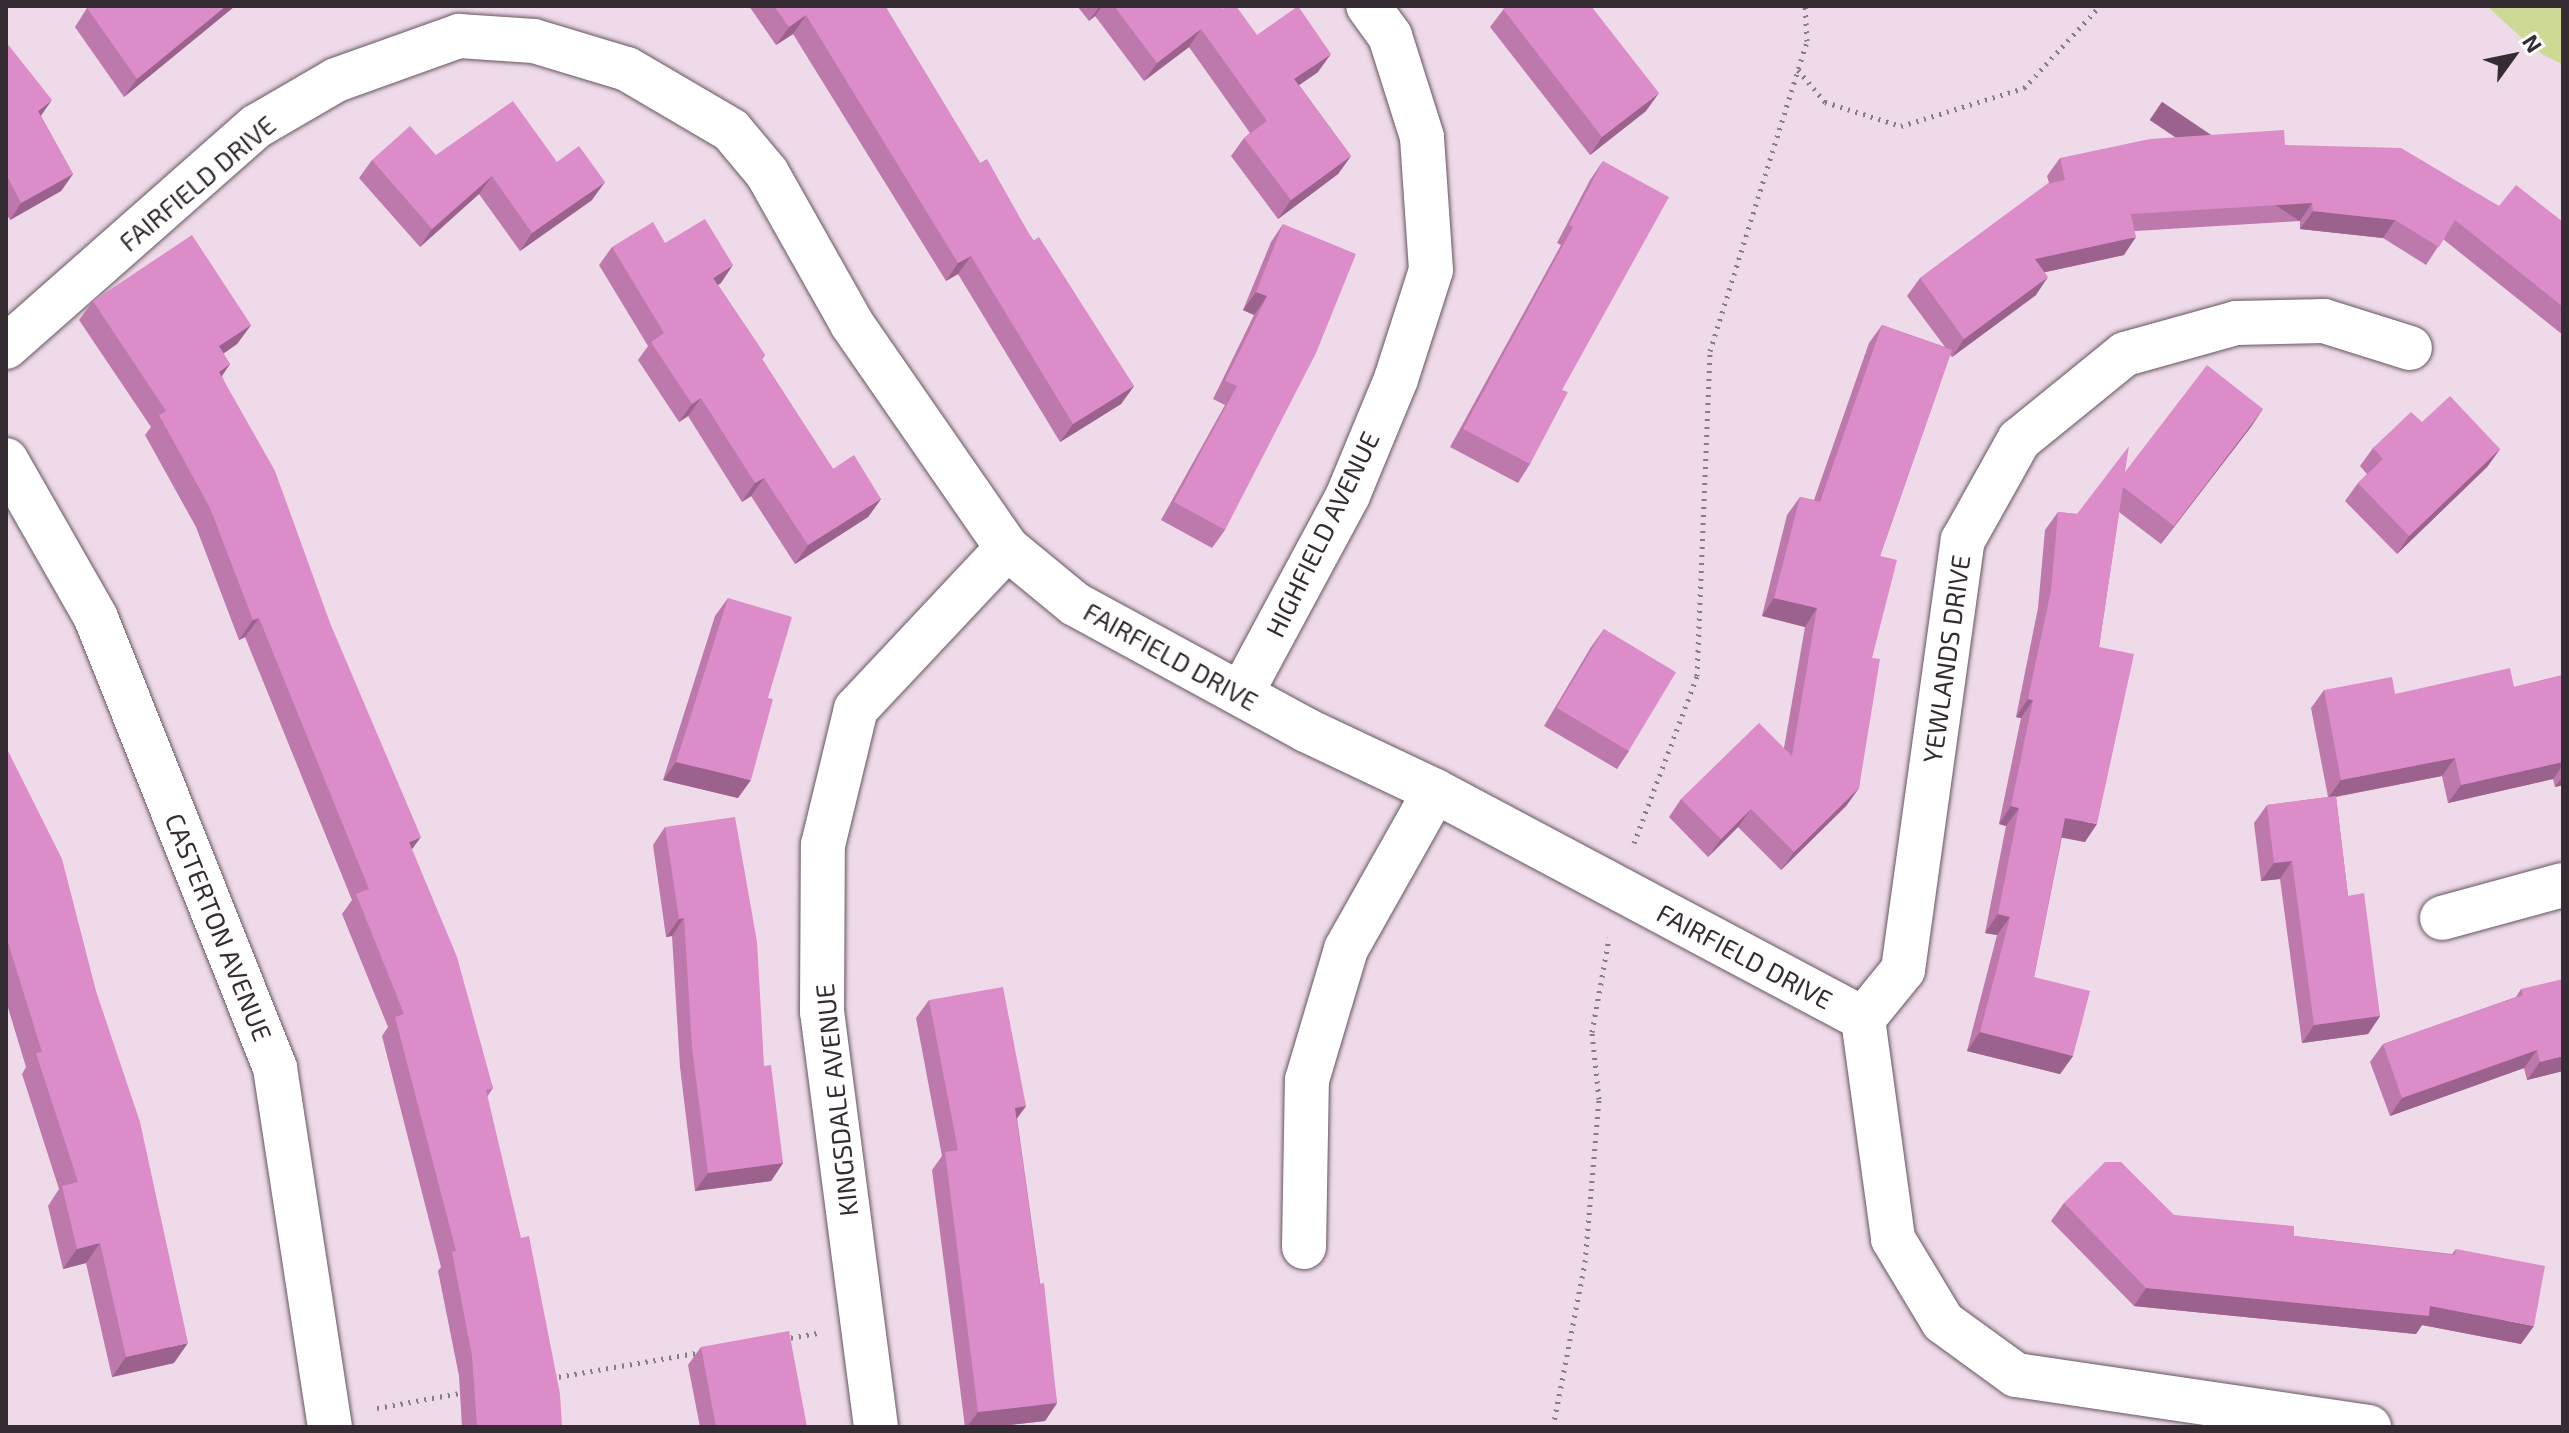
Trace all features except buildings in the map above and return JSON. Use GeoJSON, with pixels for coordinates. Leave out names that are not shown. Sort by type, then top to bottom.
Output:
{"type":"FeatureCollection","features":[{"type":"Feature","properties":{"kind":"main road","name":"HIGHFIELD AVENUE"},"geometry":{"type":"LineString","coordinates":[[1241,694],[1348,495],[1396,379],[1431,270],[1422,137],[1390,36],[1368,6]]}},
{"type":"Feature","properties":{"kind":"main road","name":"FAIRFIELD DRIVE"},"geometry":{"type":"LineString","coordinates":[[6,347],[257,126],[336,80],[459,21],[627,69],[731,130],[767,173],[852,324],[1007,548],[1075,604],[1863,1019],[1893,1239],[1943,1322],[2016,1375],[2369,1427]]}},
{"type":"Feature","properties":{"kind":"main road","name":"YEWLANDS DRIVE"},"geometry":{"type":"LineString","coordinates":[[1863,1019],[1903,970],[1963,540],[2019,440],[2125,354],[2236,323],[2324,321],[2410,348]]}},
{"type":"Feature","properties":{"kind":"main road","name":"CASTERTON AVENUE"},"geometry":{"type":"LineString","coordinates":[[6,460],[96,618],[275,1068],[330,1421]]}},
{"type":"Feature","properties":{"kind":"main road","name":"KINGSDALE AVENUE"},"geometry":{"type":"LineString","coordinates":[[876,1427],[822,1012],[823,845],[856,709],[1007,548]]}},
{"type":"Feature","properties":{"kind":"main road"},"geometry":{"type":"LineString","coordinates":[[1304,1247],[1307,1080],[1346,949],[1435,791]]}},
{"type":"Feature","properties":{"kind":"main road"},"geometry":{"type":"LineString","coordinates":[[2442,918],[2563,885]]}},
{"type":"Feature","properties":{"kind":"path"},"geometry":{"type":"LineString","coordinates":[[1553,1427],[1585,1262],[1599,1099],[1592,1032],[1618,888],[1697,676],[1710,351],[1807,41],[1805,6]]}},
{"type":"Feature","properties":{"kind":"path"},"geometry":{"type":"LineString","coordinates":[[1798,69],[1825,102],[1901,126],[2024,88],[2100,6]]}},
{"type":"Feature","properties":{"kind":"path"},"geometry":{"type":"LineString","coordinates":[[768,1341],[862,1325]]}},
{"type":"Feature","properties":{"kind":"path"},"geometry":{"type":"LineString","coordinates":[[548,1379],[705,1352]]}},
{"type":"Feature","properties":{"kind":"path"},"geometry":{"type":"LineString","coordinates":[[330,1421],[470,1392]]}},
{"type":"Feature","properties":{"kind":"green space"},"geometry":{"type":"Polygon","coordinates":[[[2487,6],[2563,6],[2563,65],[2535,50],[2487,6]]]}}]}
